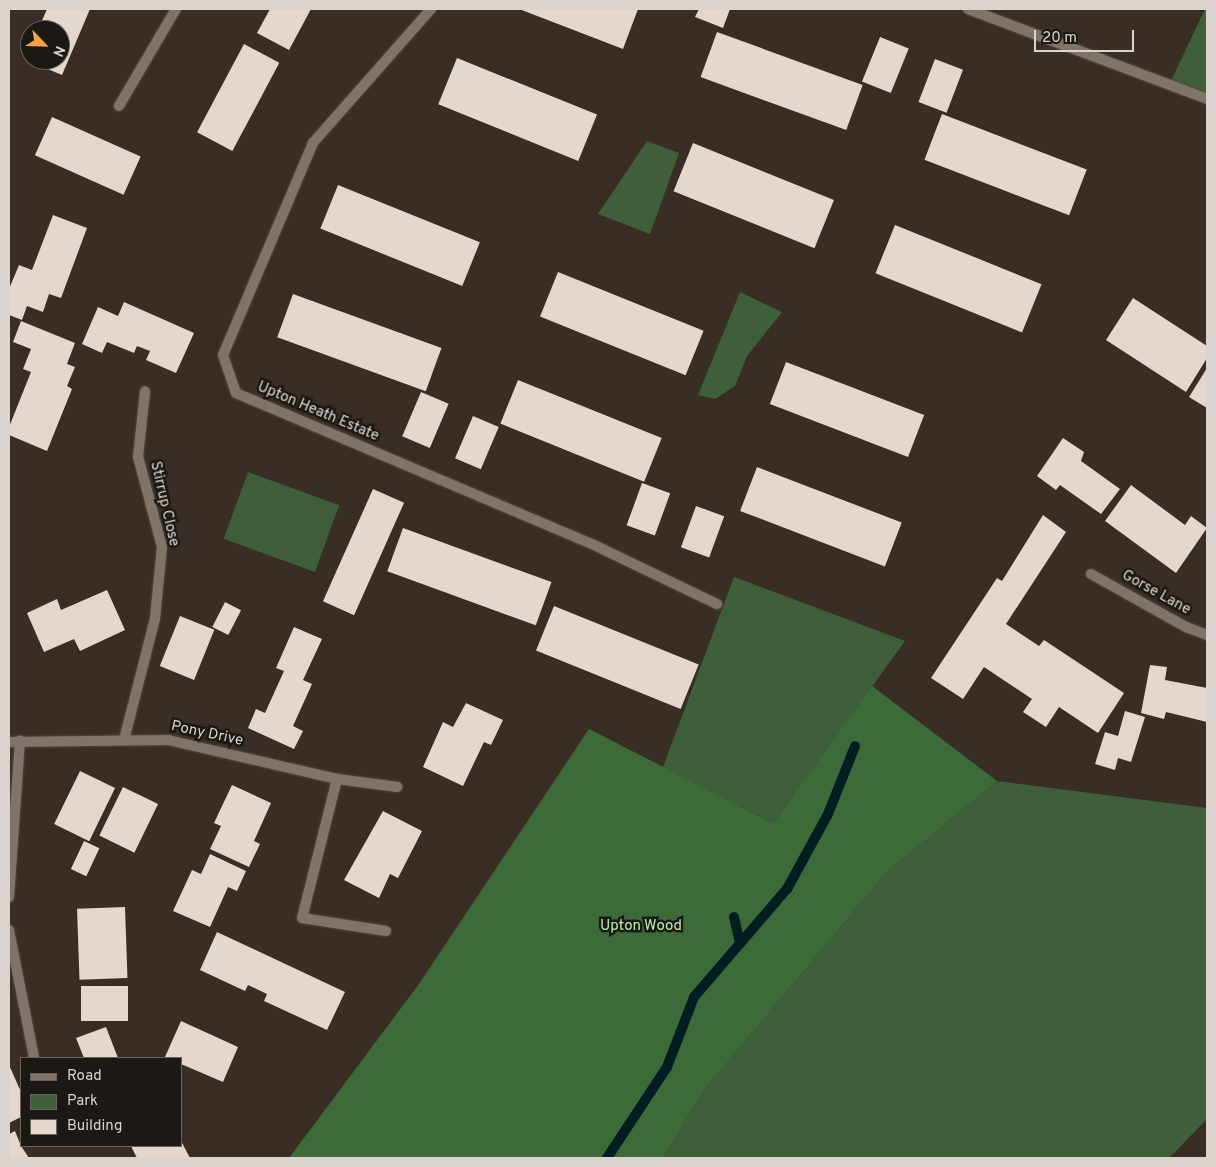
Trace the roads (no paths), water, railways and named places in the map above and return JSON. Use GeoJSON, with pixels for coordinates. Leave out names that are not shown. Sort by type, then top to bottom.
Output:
{"type":"FeatureCollection","features":[{"type":"Feature","properties":{"kind":"street"},"geometry":{"type":"LineString","coordinates":[[119,106],[176,9]]}},
{"type":"Feature","properties":{"kind":"street","name":"Upton Heath Estate"},"geometry":{"type":"LineString","coordinates":[[431,9],[313,143],[223,355],[236,393],[598,547],[717,604]]}},
{"type":"Feature","properties":{"kind":"street"},"geometry":{"type":"LineString","coordinates":[[968,9],[1207,100]]}},
{"type":"Feature","properties":{"kind":"street","name":"Stirrup Close"},"geometry":{"type":"LineString","coordinates":[[124,740],[155,618],[162,547],[138,457],[145,391]]}},
{"type":"Feature","properties":{"kind":"street","name":"Gorse Lane"},"geometry":{"type":"LineString","coordinates":[[1091,574],[1186,627],[1207,635]]}},
{"type":"Feature","properties":{"kind":"street"},"geometry":{"type":"LineString","coordinates":[[9,897],[20,740]]}},
{"type":"Feature","properties":{"kind":"street","name":"Pony Drive"},"geometry":{"type":"LineString","coordinates":[[9,742],[20,740],[168,740],[337,778],[397,787]]}},
{"type":"Feature","properties":{"kind":"street"},"geometry":{"type":"LineString","coordinates":[[337,778],[302,918],[386,931]]}},
{"type":"Feature","properties":{"kind":"street"},"geometry":{"type":"LineString","coordinates":[[9,930],[34,1057]]}},
{"type":"Feature","properties":{"kind":"waterway"},"geometry":{"type":"LineString","coordinates":[[607,1158],[667,1067],[694,997],[787,889],[828,814],[855,746]]}},
{"type":"Feature","properties":{"kind":"waterway"},"geometry":{"type":"LineString","coordinates":[[734,917],[740,943]]}},
{"type":"Feature","properties":{"kind":"park label","name":"Upton Wood"},"geometry":{"type":"Point","coordinates":[641,927]}}]}
